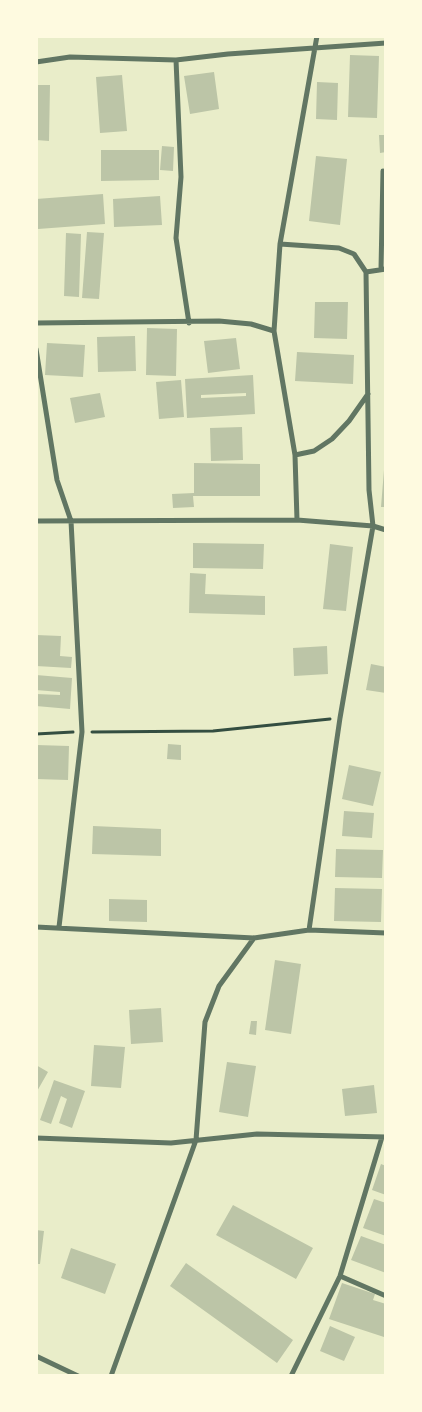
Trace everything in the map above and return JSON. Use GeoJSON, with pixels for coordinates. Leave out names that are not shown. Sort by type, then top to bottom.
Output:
{"type":"FeatureCollection","features":[{"type":"Feature","properties":{"kind":"street"},"geometry":{"type":"LineString","coordinates":[[297,520],[295,455],[274,331],[280,244],[317,36]]}},
{"type":"Feature","properties":{"kind":"street"},"geometry":{"type":"LineString","coordinates":[[36,62],[70,57],[176,60],[228,54],[386,43]]}},
{"type":"Feature","properties":{"kind":"street"},"geometry":{"type":"LineString","coordinates":[[176,60],[181,177],[176,238],[189,323]]}},
{"type":"Feature","properties":{"kind":"street"},"geometry":{"type":"LineString","coordinates":[[366,272],[384,269],[383,171]]}},
{"type":"Feature","properties":{"kind":"street"},"geometry":{"type":"LineString","coordinates":[[280,244],[339,248],[354,254],[366,272],[369,490],[373,526],[340,718],[309,930]]}},
{"type":"Feature","properties":{"kind":"street"},"geometry":{"type":"LineString","coordinates":[[36,323],[189,323],[219,321],[251,324],[274,331]]}},
{"type":"Feature","properties":{"kind":"street"},"geometry":{"type":"LineString","coordinates":[[36,349],[56,480],[71,521],[82,732],[59,928]]}},
{"type":"Feature","properties":{"kind":"street"},"geometry":{"type":"LineString","coordinates":[[295,455],[314,452],[332,439],[349,421],[369,394]]}},
{"type":"Feature","properties":{"kind":"street"},"geometry":{"type":"LineString","coordinates":[[36,521],[297,520],[373,526],[386,530]]}},
{"type":"Feature","properties":{"kind":"street"},"geometry":{"type":"LineString","coordinates":[[36,927],[254,938],[309,930],[386,932]]}},
{"type":"Feature","properties":{"kind":"street"},"geometry":{"type":"LineString","coordinates":[[111,1376],[196,1140],[205,1022],[219,986],[254,938]]}},
{"type":"Feature","properties":{"kind":"street"},"geometry":{"type":"LineString","coordinates":[[36,1138],[171,1143],[256,1134],[384,1137],[340,1276],[291,1376]]}},
{"type":"Feature","properties":{"kind":"street"},"geometry":{"type":"LineString","coordinates":[[340,1276],[386,1296]]}},
{"type":"Feature","properties":{"kind":"street"},"geometry":{"type":"LineString","coordinates":[[36,1356],[78,1376]]}},
{"type":"Feature","properties":{"kind":"path"},"geometry":{"type":"LineString","coordinates":[[36,734],[213,731],[340,718]]}},
{"type":"Feature","properties":{"kind":"building"},"geometry":{"type":"Polygon","coordinates":[[[350,55],[379,56],[377,118],[348,117],[350,55]]]}},
{"type":"Feature","properties":{"kind":"building"},"geometry":{"type":"Polygon","coordinates":[[[214,72],[219,109],[190,114],[184,76],[214,72]]]}},
{"type":"Feature","properties":{"kind":"building"},"geometry":{"type":"Polygon","coordinates":[[[122,75],[127,131],[100,133],[96,77],[122,75]]]}},
{"type":"Feature","properties":{"kind":"building"},"geometry":{"type":"Polygon","coordinates":[[[317,82],[338,83],[337,120],[316,119],[317,82]]]}},
{"type":"Feature","properties":{"kind":"building"},"geometry":{"type":"Polygon","coordinates":[[[36,85],[50,85],[49,141],[36,140],[36,85]]]}},
{"type":"Feature","properties":{"kind":"building"},"geometry":{"type":"Polygon","coordinates":[[[379,135],[386,135],[386,152],[380,153],[379,135]]]}},
{"type":"Feature","properties":{"kind":"building"},"geometry":{"type":"Polygon","coordinates":[[[162,146],[174,147],[173,171],[160,170],[162,146]]]}},
{"type":"Feature","properties":{"kind":"building"},"geometry":{"type":"Polygon","coordinates":[[[101,150],[159,150],[159,180],[101,181],[101,150]]]}},
{"type":"Feature","properties":{"kind":"building"},"geometry":{"type":"Polygon","coordinates":[[[316,156],[347,159],[340,225],[309,221],[316,156]]]}},
{"type":"Feature","properties":{"kind":"building"},"geometry":{"type":"Polygon","coordinates":[[[103,194],[105,224],[38,229],[36,199],[103,194]]]}},
{"type":"Feature","properties":{"kind":"building"},"geometry":{"type":"Polygon","coordinates":[[[160,196],[162,225],[114,227],[113,199],[160,196]]]}},
{"type":"Feature","properties":{"kind":"building"},"geometry":{"type":"Polygon","coordinates":[[[87,232],[104,233],[99,299],[82,298],[87,232]]]}},
{"type":"Feature","properties":{"kind":"building"},"geometry":{"type":"Polygon","coordinates":[[[66,233],[81,234],[79,297],[64,296],[66,233]]]}},
{"type":"Feature","properties":{"kind":"building"},"geometry":{"type":"Polygon","coordinates":[[[315,302],[348,302],[347,339],[314,338],[315,302]]]}},
{"type":"Feature","properties":{"kind":"building"},"geometry":{"type":"Polygon","coordinates":[[[147,328],[177,329],[176,376],[146,375],[147,328]]]}},
{"type":"Feature","properties":{"kind":"building"},"geometry":{"type":"Polygon","coordinates":[[[135,336],[136,371],[98,372],[97,337],[135,336]]]}},
{"type":"Feature","properties":{"kind":"building"},"geometry":{"type":"Polygon","coordinates":[[[236,338],[240,369],[208,373],[204,341],[236,338]]]}},
{"type":"Feature","properties":{"kind":"building"},"geometry":{"type":"Polygon","coordinates":[[[47,343],[85,345],[83,377],[45,375],[47,343]]]}},
{"type":"Feature","properties":{"kind":"building"},"geometry":{"type":"Polygon","coordinates":[[[297,352],[354,355],[353,384],[295,381],[297,352]]]}},
{"type":"Feature","properties":{"kind":"building"},"geometry":{"type":"Polygon","coordinates":[[[253,375],[255,414],[187,418],[185,379],[253,375]],[[246,393],[201,395],[201,398],[246,396],[246,393]]]}},
{"type":"Feature","properties":{"kind":"building"},"geometry":{"type":"Polygon","coordinates":[[[181,380],[184,417],[159,419],[156,382],[181,380]]]}},
{"type":"Feature","properties":{"kind":"building"},"geometry":{"type":"Polygon","coordinates":[[[100,393],[105,417],[75,423],[70,398],[100,393]]]}},
{"type":"Feature","properties":{"kind":"building"},"geometry":{"type":"Polygon","coordinates":[[[242,427],[243,460],[211,461],[210,428],[242,427]]]}},
{"type":"Feature","properties":{"kind":"building"},"geometry":{"type":"Polygon","coordinates":[[[194,463],[260,464],[260,496],[193,496],[194,507],[173,508],[172,494],[194,493],[194,463]]]}},
{"type":"Feature","properties":{"kind":"building"},"geometry":{"type":"Polygon","coordinates":[[[384,470],[386,470],[386,507],[381,507],[384,470]]]}},
{"type":"Feature","properties":{"kind":"building"},"geometry":{"type":"Polygon","coordinates":[[[193,543],[264,544],[263,569],[193,568],[193,543]]]}},
{"type":"Feature","properties":{"kind":"building"},"geometry":{"type":"Polygon","coordinates":[[[330,544],[353,547],[346,611],[323,609],[330,544]]]}},
{"type":"Feature","properties":{"kind":"building"},"geometry":{"type":"Polygon","coordinates":[[[190,573],[206,574],[205,594],[265,596],[265,615],[189,613],[190,573]]]}},
{"type":"Feature","properties":{"kind":"building"},"geometry":{"type":"Polygon","coordinates":[[[36,635],[61,636],[60,656],[72,657],[71,668],[36,666],[36,635]]]}},
{"type":"Feature","properties":{"kind":"building"},"geometry":{"type":"Polygon","coordinates":[[[327,646],[328,674],[294,676],[293,648],[327,646]]]}},
{"type":"Feature","properties":{"kind":"building"},"geometry":{"type":"Polygon","coordinates":[[[371,664],[386,667],[386,693],[366,690],[371,664]]]}},
{"type":"Feature","properties":{"kind":"building"},"geometry":{"type":"Polygon","coordinates":[[[36,675],[72,678],[70,709],[36,706],[36,694],[60,695],[60,692],[36,690],[36,675]]]}},
{"type":"Feature","properties":{"kind":"building"},"geometry":{"type":"Polygon","coordinates":[[[168,744],[181,745],[181,760],[167,759],[168,744]]]}},
{"type":"Feature","properties":{"kind":"building"},"geometry":{"type":"Polygon","coordinates":[[[36,745],[69,746],[68,780],[36,779],[36,745]]]}},
{"type":"Feature","properties":{"kind":"building"},"geometry":{"type":"Polygon","coordinates":[[[349,765],[381,772],[373,806],[342,799],[349,765]]]}},
{"type":"Feature","properties":{"kind":"building"},"geometry":{"type":"Polygon","coordinates":[[[344,811],[374,813],[372,838],[342,836],[344,811]]]}},
{"type":"Feature","properties":{"kind":"building"},"geometry":{"type":"Polygon","coordinates":[[[93,826],[161,829],[161,856],[92,854],[93,826]]]}},
{"type":"Feature","properties":{"kind":"building"},"geometry":{"type":"Polygon","coordinates":[[[336,849],[383,850],[382,878],[335,877],[336,849]]]}},
{"type":"Feature","properties":{"kind":"building"},"geometry":{"type":"Polygon","coordinates":[[[335,888],[382,889],[381,922],[334,921],[335,888]]]}},
{"type":"Feature","properties":{"kind":"building"},"geometry":{"type":"Polygon","coordinates":[[[109,899],[147,900],[147,922],[109,921],[109,899]]]}},
{"type":"Feature","properties":{"kind":"building"},"geometry":{"type":"Polygon","coordinates":[[[275,960],[301,964],[291,1034],[265,1030],[275,960]]]}},
{"type":"Feature","properties":{"kind":"building"},"geometry":{"type":"Polygon","coordinates":[[[161,1008],[163,1042],[131,1044],[129,1010],[161,1008]]]}},
{"type":"Feature","properties":{"kind":"building"},"geometry":{"type":"Polygon","coordinates":[[[251,1021],[257,1021],[256,1035],[249,1034],[251,1021]]]}},
{"type":"Feature","properties":{"kind":"building"},"geometry":{"type":"Polygon","coordinates":[[[94,1045],[125,1047],[121,1088],[91,1086],[94,1045]]]}},
{"type":"Feature","properties":{"kind":"building"},"geometry":{"type":"Polygon","coordinates":[[[227,1062],[256,1066],[248,1117],[219,1112],[227,1062]]]}},
{"type":"Feature","properties":{"kind":"building"},"geometry":{"type":"Polygon","coordinates":[[[36,1065],[48,1072],[36,1093],[36,1065]]]}},
{"type":"Feature","properties":{"kind":"building"},"geometry":{"type":"Polygon","coordinates":[[[54,1080],[85,1091],[72,1128],[59,1123],[67,1099],[61,1096],[51,1124],[40,1120],[54,1080]]]}},
{"type":"Feature","properties":{"kind":"building"},"geometry":{"type":"Polygon","coordinates":[[[374,1085],[377,1113],[345,1116],[342,1089],[374,1085]]]}},
{"type":"Feature","properties":{"kind":"building"},"geometry":{"type":"Polygon","coordinates":[[[381,1164],[386,1166],[386,1195],[372,1190],[381,1164]]]}},
{"type":"Feature","properties":{"kind":"building"},"geometry":{"type":"Polygon","coordinates":[[[374,1199],[386,1203],[386,1236],[363,1228],[374,1199]]]}},
{"type":"Feature","properties":{"kind":"building"},"geometry":{"type":"Polygon","coordinates":[[[233,1205],[313,1248],[296,1279],[216,1235],[233,1205]]]}},
{"type":"Feature","properties":{"kind":"building"},"geometry":{"type":"Polygon","coordinates":[[[36,1230],[44,1231],[40,1264],[36,1264],[36,1230]]]}},
{"type":"Feature","properties":{"kind":"building"},"geometry":{"type":"Polygon","coordinates":[[[361,1236],[386,1245],[386,1273],[351,1260],[361,1236]]]}},
{"type":"Feature","properties":{"kind":"building"},"geometry":{"type":"Polygon","coordinates":[[[71,1248],[116,1264],[105,1294],[61,1278],[71,1248]]]}},
{"type":"Feature","properties":{"kind":"building"},"geometry":{"type":"Polygon","coordinates":[[[186,1263],[293,1340],[277,1363],[170,1286],[186,1263]]]}},
{"type":"Feature","properties":{"kind":"building"},"geometry":{"type":"Polygon","coordinates":[[[342,1283],[375,1294],[373,1300],[386,1304],[386,1331],[384,1337],[329,1319],[342,1283]]]}},
{"type":"Feature","properties":{"kind":"building"},"geometry":{"type":"Polygon","coordinates":[[[330,1326],[355,1337],[344,1361],[320,1351],[330,1326]]]}}]}
